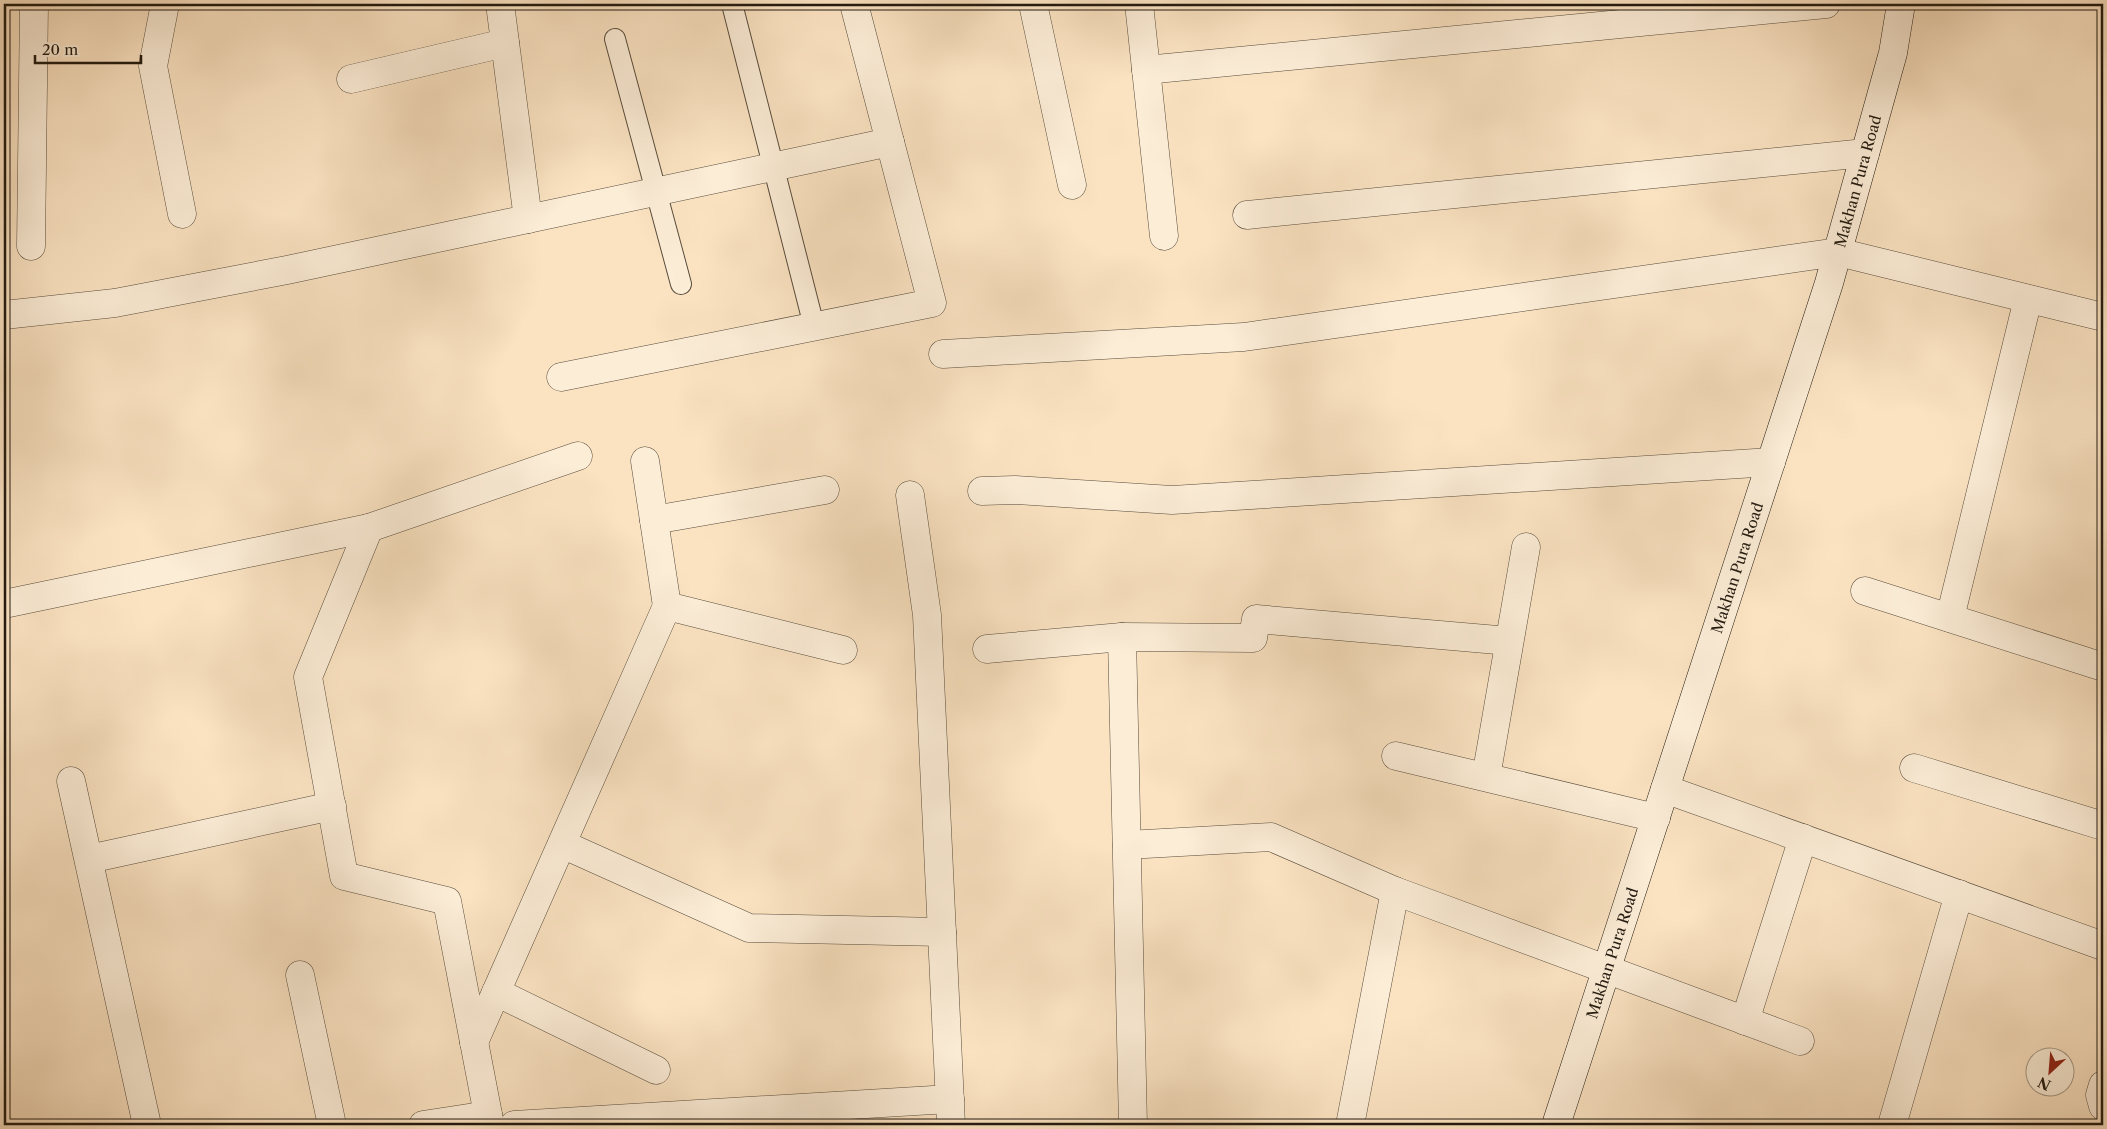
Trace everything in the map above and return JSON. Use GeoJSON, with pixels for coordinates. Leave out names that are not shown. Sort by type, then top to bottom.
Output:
{"type":"FeatureCollection","features":[{"type":"Feature","properties":{"kind":"street"},"geometry":{"type":"LineString","coordinates":[[30,246],[34,4]]}},
{"type":"Feature","properties":{"kind":"street"},"geometry":{"type":"LineString","coordinates":[[165,4],[153,66],[182,214]]}},
{"type":"Feature","properties":{"kind":"street"},"geometry":{"type":"LineString","coordinates":[[500,4],[528,219]]}},
{"type":"Feature","properties":{"kind":"street"},"geometry":{"type":"LineString","coordinates":[[561,377],[932,303],[854,4]]}},
{"type":"Feature","properties":{"kind":"street"},"geometry":{"type":"LineString","coordinates":[[1033,4],[1072,185]]}},
{"type":"Feature","properties":{"kind":"street"},"geometry":{"type":"LineString","coordinates":[[1139,4],[1164,236]]}},
{"type":"Feature","properties":{"kind":"street"},"geometry":{"type":"LineString","coordinates":[[1146,70],[1702,10],[1826,4]]}},
{"type":"Feature","properties":{"kind":"street","name":"Makhan Pura Road"},"geometry":{"type":"LineString","coordinates":[[1556,1125],[1838,252],[1893,53],[1901,4]]}},
{"type":"Feature","properties":{"kind":"street"},"geometry":{"type":"LineString","coordinates":[[351,79],[505,43]]}},
{"type":"Feature","properties":{"kind":"street"},"geometry":{"type":"LineString","coordinates":[[4,315],[115,303],[528,219],[890,142]]}},
{"type":"Feature","properties":{"kind":"street"},"geometry":{"type":"LineString","coordinates":[[1247,215],[1865,153]]}},
{"type":"Feature","properties":{"kind":"street"},"geometry":{"type":"LineString","coordinates":[[943,354],[1244,337],[1838,252],[2103,317]]}},
{"type":"Feature","properties":{"kind":"street"},"geometry":{"type":"LineString","coordinates":[[1950,618],[2028,299]]}},
{"type":"Feature","properties":{"kind":"street"},"geometry":{"type":"LineString","coordinates":[[4,604],[369,528],[578,456]]}},
{"type":"Feature","properties":{"kind":"street"},"geometry":{"type":"LineString","coordinates":[[474,1042],[667,606],[645,460]]}},
{"type":"Feature","properties":{"kind":"street"},"geometry":{"type":"LineString","coordinates":[[982,491],[1015,490],[1172,500],[1771,462]]}},
{"type":"Feature","properties":{"kind":"street"},"geometry":{"type":"LineString","coordinates":[[654,520],[825,490]]}},
{"type":"Feature","properties":{"kind":"street"},"geometry":{"type":"LineString","coordinates":[[514,1125],[950,1112],[927,615],[910,495]]}},
{"type":"Feature","properties":{"kind":"street"},"geometry":{"type":"LineString","coordinates":[[369,528],[308,677],[344,876],[447,901],[489,1120],[423,1125]]}},
{"type":"Feature","properties":{"kind":"street"},"geometry":{"type":"LineString","coordinates":[[1486,777],[1526,547]]}},
{"type":"Feature","properties":{"kind":"street"},"geometry":{"type":"LineString","coordinates":[[1865,591],[1950,618],[2101,659]]}},
{"type":"Feature","properties":{"kind":"street"},"geometry":{"type":"LineString","coordinates":[[667,606],[843,650]]}},
{"type":"Feature","properties":{"kind":"street"},"geometry":{"type":"LineString","coordinates":[[987,649],[1122,636],[1253,638],[1256,619],[1510,641]]}},
{"type":"Feature","properties":{"kind":"street"},"geometry":{"type":"LineString","coordinates":[[1122,636],[1133,1125]]}},
{"type":"Feature","properties":{"kind":"street"},"geometry":{"type":"LineString","coordinates":[[1396,756],[1656,818]]}},
{"type":"Feature","properties":{"kind":"street"},"geometry":{"type":"LineString","coordinates":[[1914,768],[2103,826]]}},
{"type":"Feature","properties":{"kind":"street"},"geometry":{"type":"LineString","coordinates":[[71,781],[147,1125]]}},
{"type":"Feature","properties":{"kind":"street"},"geometry":{"type":"LineString","coordinates":[[1666,789],[2103,946]]}},
{"type":"Feature","properties":{"kind":"street"},"geometry":{"type":"LineString","coordinates":[[88,859],[332,806]]}},
{"type":"Feature","properties":{"kind":"street"},"geometry":{"type":"LineString","coordinates":[[1127,845],[1271,837],[1395,891],[1800,1042]]}},
{"type":"Feature","properties":{"kind":"street"},"geometry":{"type":"LineString","coordinates":[[1745,1022],[1803,838]]}},
{"type":"Feature","properties":{"kind":"street"},"geometry":{"type":"LineString","coordinates":[[562,844],[749,928],[942,932]]}},
{"type":"Feature","properties":{"kind":"street"},"geometry":{"type":"LineString","coordinates":[[1350,1125],[1395,891]]}},
{"type":"Feature","properties":{"kind":"street"},"geometry":{"type":"LineString","coordinates":[[1892,1125],[1960,894]]}},
{"type":"Feature","properties":{"kind":"street"},"geometry":{"type":"LineString","coordinates":[[300,975],[332,1125]]}},
{"type":"Feature","properties":{"kind":"street"},"geometry":{"type":"LineString","coordinates":[[496,992],[656,1070]]}},
{"type":"Feature","properties":{"kind":"lane"},"geometry":{"type":"LineString","coordinates":[[732,4],[814,326]]}},
{"type":"Feature","properties":{"kind":"lane"},"geometry":{"type":"LineString","coordinates":[[615,39],[681,284]]}}]}
